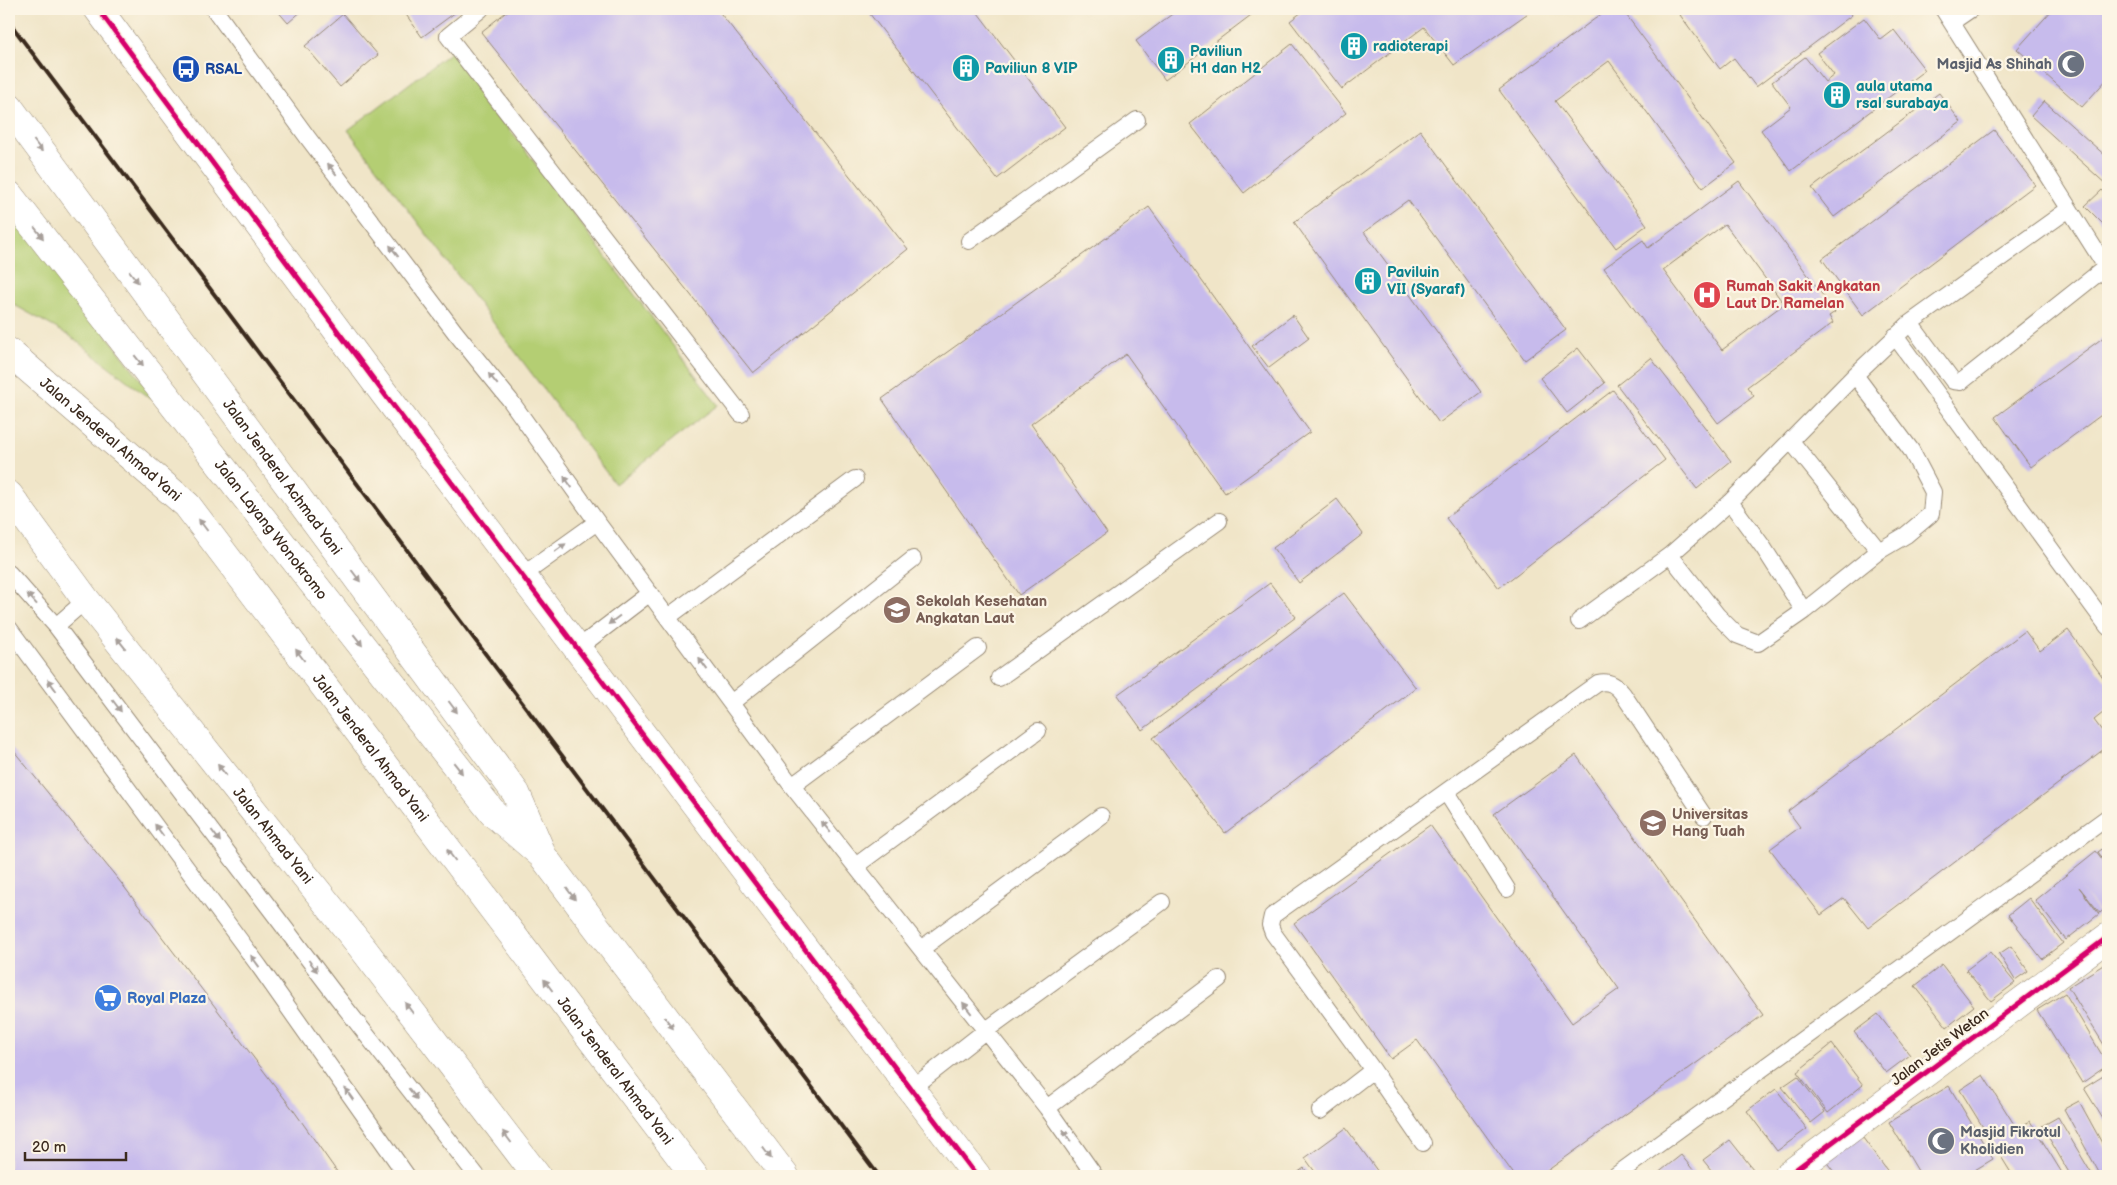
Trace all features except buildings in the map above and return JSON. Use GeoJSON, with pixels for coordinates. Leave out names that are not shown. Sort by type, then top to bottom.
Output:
{"type":"FeatureCollection","features":[{"type":"Feature","properties":{"kind":"main road"},"geometry":{"type":"LineString","coordinates":[[98,9],[383,392],[977,1176]]}},
{"type":"Feature","properties":{"kind":"main road","name":"Jalan Jenderal Achmad Yani"},"geometry":{"type":"LineString","coordinates":[[9,107],[516,793],[542,855]]}},
{"type":"Feature","properties":{"kind":"main road","name":"Jalan Layang Wonokromo"},"geometry":{"type":"LineString","coordinates":[[9,195],[493,813],[542,855]]}},
{"type":"Feature","properties":{"kind":"main road","name":"Jalan Jenderal Ahmad Yani"},"geometry":{"type":"LineString","coordinates":[[9,352],[187,505],[695,1176]]}},
{"type":"Feature","properties":{"kind":"main road","name":"Jalan Ahmad Yani"},"geometry":{"type":"LineString","coordinates":[[9,495],[86,600],[364,950],[537,1176]]}},
{"type":"Feature","properties":{"kind":"main road"},"geometry":{"type":"LineString","coordinates":[[542,855],[785,1176]]}},
{"type":"Feature","properties":{"kind":"main road","name":"Jalan Jetis Wetan"},"geometry":{"type":"LineString","coordinates":[[1787,1176],[2108,937]]}},
{"type":"Feature","properties":{"kind":"lane"},"geometry":{"type":"LineString","coordinates":[[214,9],[308,138],[455,332],[510,400],[597,522],[792,786],[857,865],[1047,1108],[1095,1176]]}},
{"type":"Feature","properties":{"kind":"lane"},"geometry":{"type":"LineString","coordinates":[[480,9],[448,36],[741,414]]}},
{"type":"Feature","properties":{"kind":"lane"},"geometry":{"type":"LineString","coordinates":[[1910,323],[1953,381],[1961,382],[2107,269],[1948,15],[1971,9]]}},
{"type":"Feature","properties":{"kind":"lane"},"geometry":{"type":"LineString","coordinates":[[968,240],[1137,120]]}},
{"type":"Feature","properties":{"kind":"lane"},"geometry":{"type":"LineString","coordinates":[[1579,621],[1670,555],[1730,502],[1855,375],[1910,323],[2069,209]]}},
{"type":"Feature","properties":{"kind":"lane"},"geometry":{"type":"LineString","coordinates":[[1895,336],[2108,627]]}},
{"type":"Feature","properties":{"kind":"lane"},"geometry":{"type":"LineString","coordinates":[[1670,555],[1717,615],[1737,635],[1758,644],[1804,611],[1878,551],[1906,535],[1931,514],[1933,492],[1911,450],[1855,375]]}},
{"type":"Feature","properties":{"kind":"lane"},"geometry":{"type":"LineString","coordinates":[[1791,440],[1878,551]]}},
{"type":"Feature","properties":{"kind":"lane"},"geometry":{"type":"LineString","coordinates":[[668,617],[854,479]]}},
{"type":"Feature","properties":{"kind":"lane"},"geometry":{"type":"LineString","coordinates":[[1730,502],[1763,547],[1804,611]]}},
{"type":"Feature","properties":{"kind":"lane"},"geometry":{"type":"LineString","coordinates":[[999,678],[1219,521]]}},
{"type":"Feature","properties":{"kind":"lane"},"geometry":{"type":"LineString","coordinates":[[523,575],[597,522]]}},
{"type":"Feature","properties":{"kind":"lane"},"geometry":{"type":"LineString","coordinates":[[731,703],[913,560]]}},
{"type":"Feature","properties":{"kind":"lane"},"geometry":{"type":"LineString","coordinates":[[9,573],[56,626],[337,997],[477,1176]]}},
{"type":"Feature","properties":{"kind":"lane"},"geometry":{"type":"LineString","coordinates":[[578,648],[650,593]]}},
{"type":"Feature","properties":{"kind":"lane"},"geometry":{"type":"LineString","coordinates":[[56,626],[86,600]]}},
{"type":"Feature","properties":{"kind":"lane"},"geometry":{"type":"LineString","coordinates":[[9,628],[259,966],[407,1176]]}},
{"type":"Feature","properties":{"kind":"lane"},"geometry":{"type":"LineString","coordinates":[[792,786],[978,648]]}},
{"type":"Feature","properties":{"kind":"lane"},"geometry":{"type":"LineString","coordinates":[[1423,1143],[1373,1070],[1273,934],[1270,925],[1272,916],[1598,683],[1605,681],[1612,684],[1623,694],[1704,816]]}},
{"type":"Feature","properties":{"kind":"lane"},"geometry":{"type":"LineString","coordinates":[[857,865],[1038,731]]}},
{"type":"Feature","properties":{"kind":"lane"},"geometry":{"type":"LineString","coordinates":[[1446,792],[1507,889]]}},
{"type":"Feature","properties":{"kind":"lane"},"geometry":{"type":"LineString","coordinates":[[921,949],[1101,816]]}},
{"type":"Feature","properties":{"kind":"lane"},"geometry":{"type":"LineString","coordinates":[[1615,1176],[2108,817]]}},
{"type":"Feature","properties":{"kind":"lane"},"geometry":{"type":"LineString","coordinates":[[911,1089],[985,1031],[1162,902]]}},
{"type":"Feature","properties":{"kind":"lane"},"geometry":{"type":"LineString","coordinates":[[1047,1108],[1219,979]]}},
{"type":"Feature","properties":{"kind":"lane"},"geometry":{"type":"LineString","coordinates":[[1320,1111],[1373,1070]]}},
{"type":"Feature","properties":{"kind":"green space"},"geometry":{"type":"Polygon","coordinates":[[[451,52],[718,405],[615,484],[348,130],[451,52]]]}},
{"type":"Feature","properties":{"kind":"green space"},"geometry":{"type":"Polygon","coordinates":[[[9,207],[154,397],[149,398],[70,336],[9,302],[9,207]]]}},
{"type":"Feature","properties":{"kind":"railway"},"geometry":{"type":"LineString","coordinates":[[9,22],[879,1176]]}},
{"type":"Feature","properties":{"kind":"cycle path"},"geometry":{"type":"LineString","coordinates":[[98,9],[383,392],[977,1176]]}},
{"type":"Feature","properties":{"kind":"cycle path"},"geometry":{"type":"LineString","coordinates":[[1787,1176],[2108,937]]}},
{"type":"Feature","properties":{"kind":"place","name":"radioterapi"},"geometry":{"type":"Point","coordinates":[1354,46]}},
{"type":"Feature","properties":{"kind":"place","name":"Paviliun H1 dan H2"},"geometry":{"type":"Point","coordinates":[1171,60]}},
{"type":"Feature","properties":{"kind":"place","name":"Masjid As Shihah"},"geometry":{"type":"Point","coordinates":[2071,64]}},
{"type":"Feature","properties":{"kind":"place","name":"Paviliun 8 VIP"},"geometry":{"type":"Point","coordinates":[966,68]}},
{"type":"Feature","properties":{"kind":"place","name":"RSAL"},"geometry":{"type":"Point","coordinates":[186,69]}},
{"type":"Feature","properties":{"kind":"place","name":"aula utama rsal surabaya"},"geometry":{"type":"Point","coordinates":[1837,95]}},
{"type":"Feature","properties":{"kind":"place","name":"Paviluin VII (Syaraf)"},"geometry":{"type":"Point","coordinates":[1368,281]}},
{"type":"Feature","properties":{"kind":"place","name":"Rumah Sakit Angkatan Laut Dr. Ramelan"},"geometry":{"type":"Point","coordinates":[1707,295]}},
{"type":"Feature","properties":{"kind":"place","name":"Sekolah Kesehatan Angkatan Laut"},"geometry":{"type":"Point","coordinates":[897,610]}},
{"type":"Feature","properties":{"kind":"place","name":"Universitas Hang Tuah"},"geometry":{"type":"Point","coordinates":[1653,823]}},
{"type":"Feature","properties":{"kind":"place","name":"Royal Plaza"},"geometry":{"type":"Point","coordinates":[108,998]}},
{"type":"Feature","properties":{"kind":"place","name":"Masjid Fikrotul Kholidien"},"geometry":{"type":"Point","coordinates":[1941,1141]}}]}
